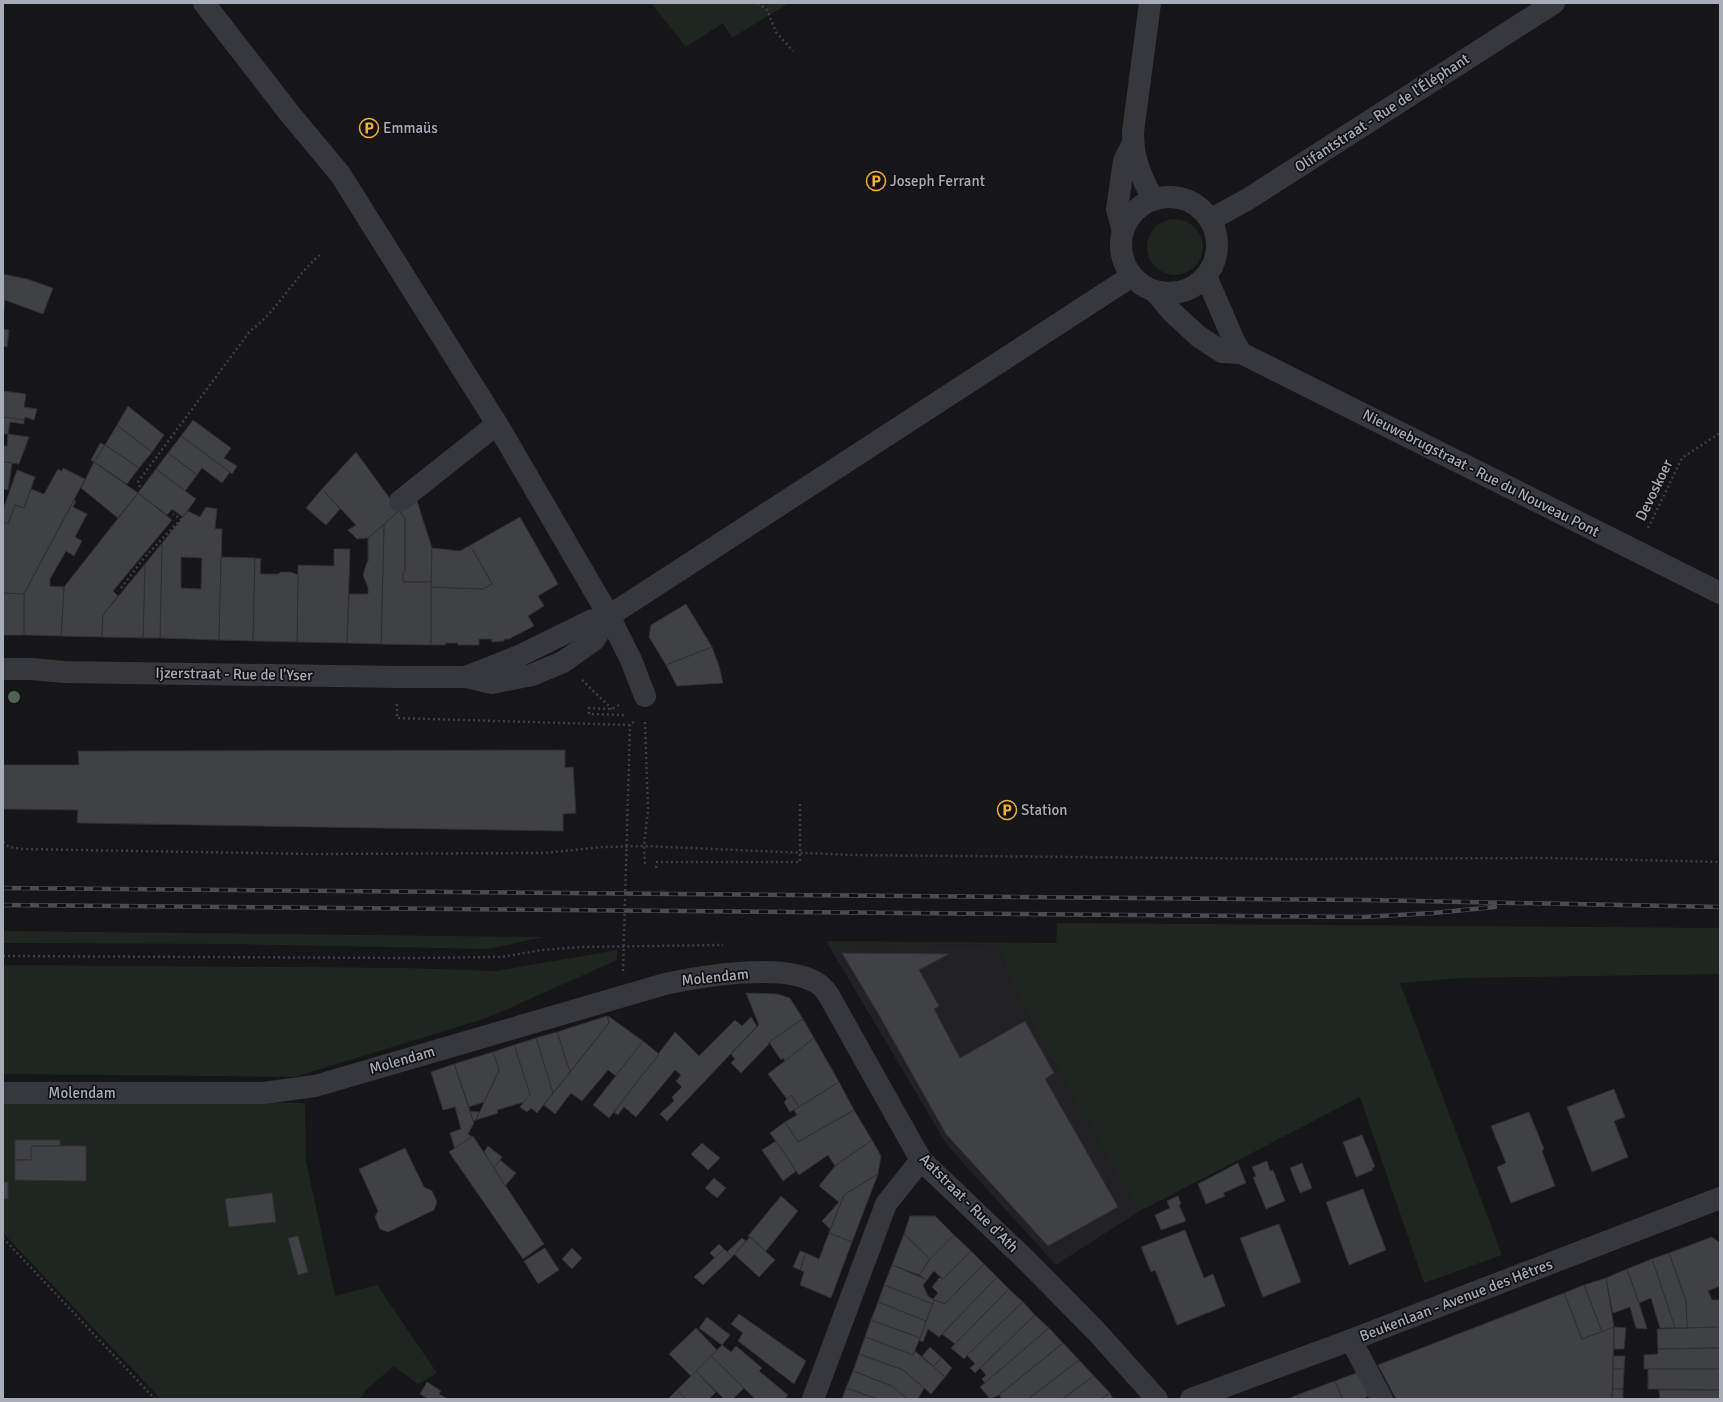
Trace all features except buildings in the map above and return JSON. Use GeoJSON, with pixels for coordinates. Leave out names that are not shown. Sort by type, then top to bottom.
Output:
{"type":"FeatureCollection","features":[{"type":"Feature","properties":{"kind":"street"},"geometry":{"type":"LineString","coordinates":[[204,3],[290,114],[340,174],[497,424],[609,616],[631,660],[645,696]]}},
{"type":"Feature","properties":{"kind":"street"},"geometry":{"type":"LineString","coordinates":[[1150,3],[1133,132],[1133,144],[1137,167],[1152,200]]}},
{"type":"Feature","properties":{"kind":"street","name":"Olifantstraat - Rue de l'Éléphant"},"geometry":{"type":"LineString","coordinates":[[1210,220],[1248,199],[1554,3]]}},
{"type":"Feature","properties":{"kind":"street"},"geometry":{"type":"LineString","coordinates":[[1123,232],[1117,209],[1124,161],[1133,144]]}},
{"type":"Feature","properties":{"kind":"street"},"geometry":{"type":"LineString","coordinates":[[1171,197],[1188,201],[1199,208],[1210,220],[1217,234],[1217,254],[1214,266],[1206,276],[1192,288],[1176,292],[1156,293],[1140,284],[1126,268],[1121,245],[1123,232],[1129,219],[1141,206],[1152,200],[1171,197]]}},
{"type":"Feature","properties":{"kind":"street"},"geometry":{"type":"LineString","coordinates":[[609,616],[1132,276]]}},
{"type":"Feature","properties":{"kind":"street"},"geometry":{"type":"LineString","coordinates":[[1206,276],[1234,341],[1242,353]]}},
{"type":"Feature","properties":{"kind":"street","name":"Nieuwebrugstraat - Rue du Nouveau Pont"},"geometry":{"type":"LineString","coordinates":[[1156,293],[1173,313],[1198,336],[1222,352],[1242,353],[1720,593]]}},
{"type":"Feature","properties":{"kind":"street"},"geometry":{"type":"LineString","coordinates":[[400,501],[497,424]]}},
{"type":"Feature","properties":{"kind":"street","name":"Ijzerstraat - Rue de l'Yser"},"geometry":{"type":"LineString","coordinates":[[3,669],[32,669],[64,672],[466,677],[492,683],[532,675],[563,662],[594,640],[609,616]]}},
{"type":"Feature","properties":{"kind":"street","name":"Ijzerstraat - Rue de l'Yser"},"geometry":{"type":"LineString","coordinates":[[466,677],[519,656],[590,622],[609,616]]}},
{"type":"Feature","properties":{"kind":"street","name":"Molendam"},"geometry":{"type":"LineString","coordinates":[[3,1093],[263,1093],[315,1086],[665,984],[697,977],[768,972],[793,974]]}},
{"type":"Feature","properties":{"kind":"street","name":"Aatstraat - Rue d'Ath"},"geometry":{"type":"LineString","coordinates":[[793,974],[818,983],[828,994],[921,1160],[1025,1259],[1096,1331],[1157,1399]]}},
{"type":"Feature","properties":{"kind":"street"},"geometry":{"type":"LineString","coordinates":[[813,1399],[886,1204],[921,1160]]}},
{"type":"Feature","properties":{"kind":"street","name":"Beukenlaan - Avenue des Hêtres"},"geometry":{"type":"LineString","coordinates":[[1191,1399],[1351,1340],[1720,1198]]}},
{"type":"Feature","properties":{"kind":"street"},"geometry":{"type":"LineString","coordinates":[[1351,1340],[1382,1399]]}},
{"type":"Feature","properties":{"kind":"path"},"geometry":{"type":"LineString","coordinates":[[758,3],[767,10],[776,32],[793,51]]}},
{"type":"Feature","properties":{"kind":"path"},"geometry":{"type":"LineString","coordinates":[[140,487],[138,482],[250,331],[264,321],[311,262],[322,253]]}},
{"type":"Feature","properties":{"kind":"path","name":"Devoskoer"},"geometry":{"type":"LineString","coordinates":[[1637,551],[1682,458],[1720,432]]}},
{"type":"Feature","properties":{"kind":"path"},"geometry":{"type":"LineString","coordinates":[[121,588],[144,558],[181,519],[173,514]]}},
{"type":"Feature","properties":{"kind":"path"},"geometry":{"type":"LineString","coordinates":[[563,662],[612,709],[589,708],[589,714],[633,715]]}},
{"type":"Feature","properties":{"kind":"path"},"geometry":{"type":"LineString","coordinates":[[396,677],[397,718],[630,726],[623,971]]}},
{"type":"Feature","properties":{"kind":"path"},"geometry":{"type":"LineString","coordinates":[[645,696],[648,810],[644,846],[645,867]]}},
{"type":"Feature","properties":{"kind":"path"},"geometry":{"type":"LineString","coordinates":[[656,868],[657,862],[800,862],[800,802]]}},
{"type":"Feature","properties":{"kind":"path"},"geometry":{"type":"LineString","coordinates":[[3,842],[10,847],[22,849],[313,854],[543,853],[602,847],[644,846],[853,855],[1296,859],[1542,858],[1720,862]]}},
{"type":"Feature","properties":{"kind":"path"},"geometry":{"type":"LineString","coordinates":[[3,956],[501,958],[542,950],[580,947],[728,945]]}},
{"type":"Feature","properties":{"kind":"path"},"geometry":{"type":"LineString","coordinates":[[3,1238],[155,1399]]}},
{"type":"Feature","properties":{"kind":"shaded area"},"geometry":{"type":"Polygon","coordinates":[[[651,3],[789,3],[732,38],[723,23],[686,47],[651,3]]]}},
{"type":"Feature","properties":{"kind":"shaded area"},"geometry":{"type":"Polygon","coordinates":[[[1175,219],[1186,221],[1195,227],[1201,236],[1203,247],[1201,258],[1195,267],[1186,273],[1175,275],[1164,273],[1155,267],[1149,258],[1147,247],[1149,236],[1155,227],[1164,221],[1175,219]]]}},
{"type":"Feature","properties":{"kind":"shaded area"},"geometry":{"type":"Polygon","coordinates":[[[1057,923],[1720,928],[1720,974],[1465,978],[1400,983],[1502,1255],[1424,1283],[1360,1097],[1138,1212],[1025,1011],[996,944],[829,946],[827,941],[1056,943],[1057,923]]]}},
{"type":"Feature","properties":{"kind":"shaded area"},"geometry":{"type":"Polygon","coordinates":[[[3,931],[543,937],[489,949],[232,944],[3,943],[3,931]]]}},
{"type":"Feature","properties":{"kind":"shaded area"},"geometry":{"type":"Polygon","coordinates":[[[996,944],[1025,1011],[1138,1212],[1056,1265],[947,1145],[829,946],[996,944]]]}},
{"type":"Feature","properties":{"kind":"shaded area"},"geometry":{"type":"Polygon","coordinates":[[[617,950],[617,960],[487,1018],[294,1077],[3,1074],[3,965],[405,968],[496,971],[617,950]]]}},
{"type":"Feature","properties":{"kind":"shaded area"},"geometry":{"type":"Polygon","coordinates":[[[3,1099],[305,1103],[306,1161],[335,1296],[377,1285],[437,1373],[418,1384],[394,1366],[367,1389],[360,1399],[161,1399],[3,1233],[3,1099]]]}},
{"type":"Feature","properties":{"kind":"railway"},"geometry":{"type":"LineString","coordinates":[[3,888],[1367,900],[1720,907]]}},
{"type":"Feature","properties":{"kind":"railway"},"geometry":{"type":"LineString","coordinates":[[3,905],[1363,917],[1433,913],[1495,907]]}},
{"type":"Feature","properties":{"kind":"place","name":"Emmaüs"},"geometry":{"type":"Point","coordinates":[369,128]}},
{"type":"Feature","properties":{"kind":"place","name":"Joseph Ferrant"},"geometry":{"type":"Point","coordinates":[876,181]}},
{"type":"Feature","properties":{"kind":"place","name":"Station"},"geometry":{"type":"Point","coordinates":[1007,810]}}]}
